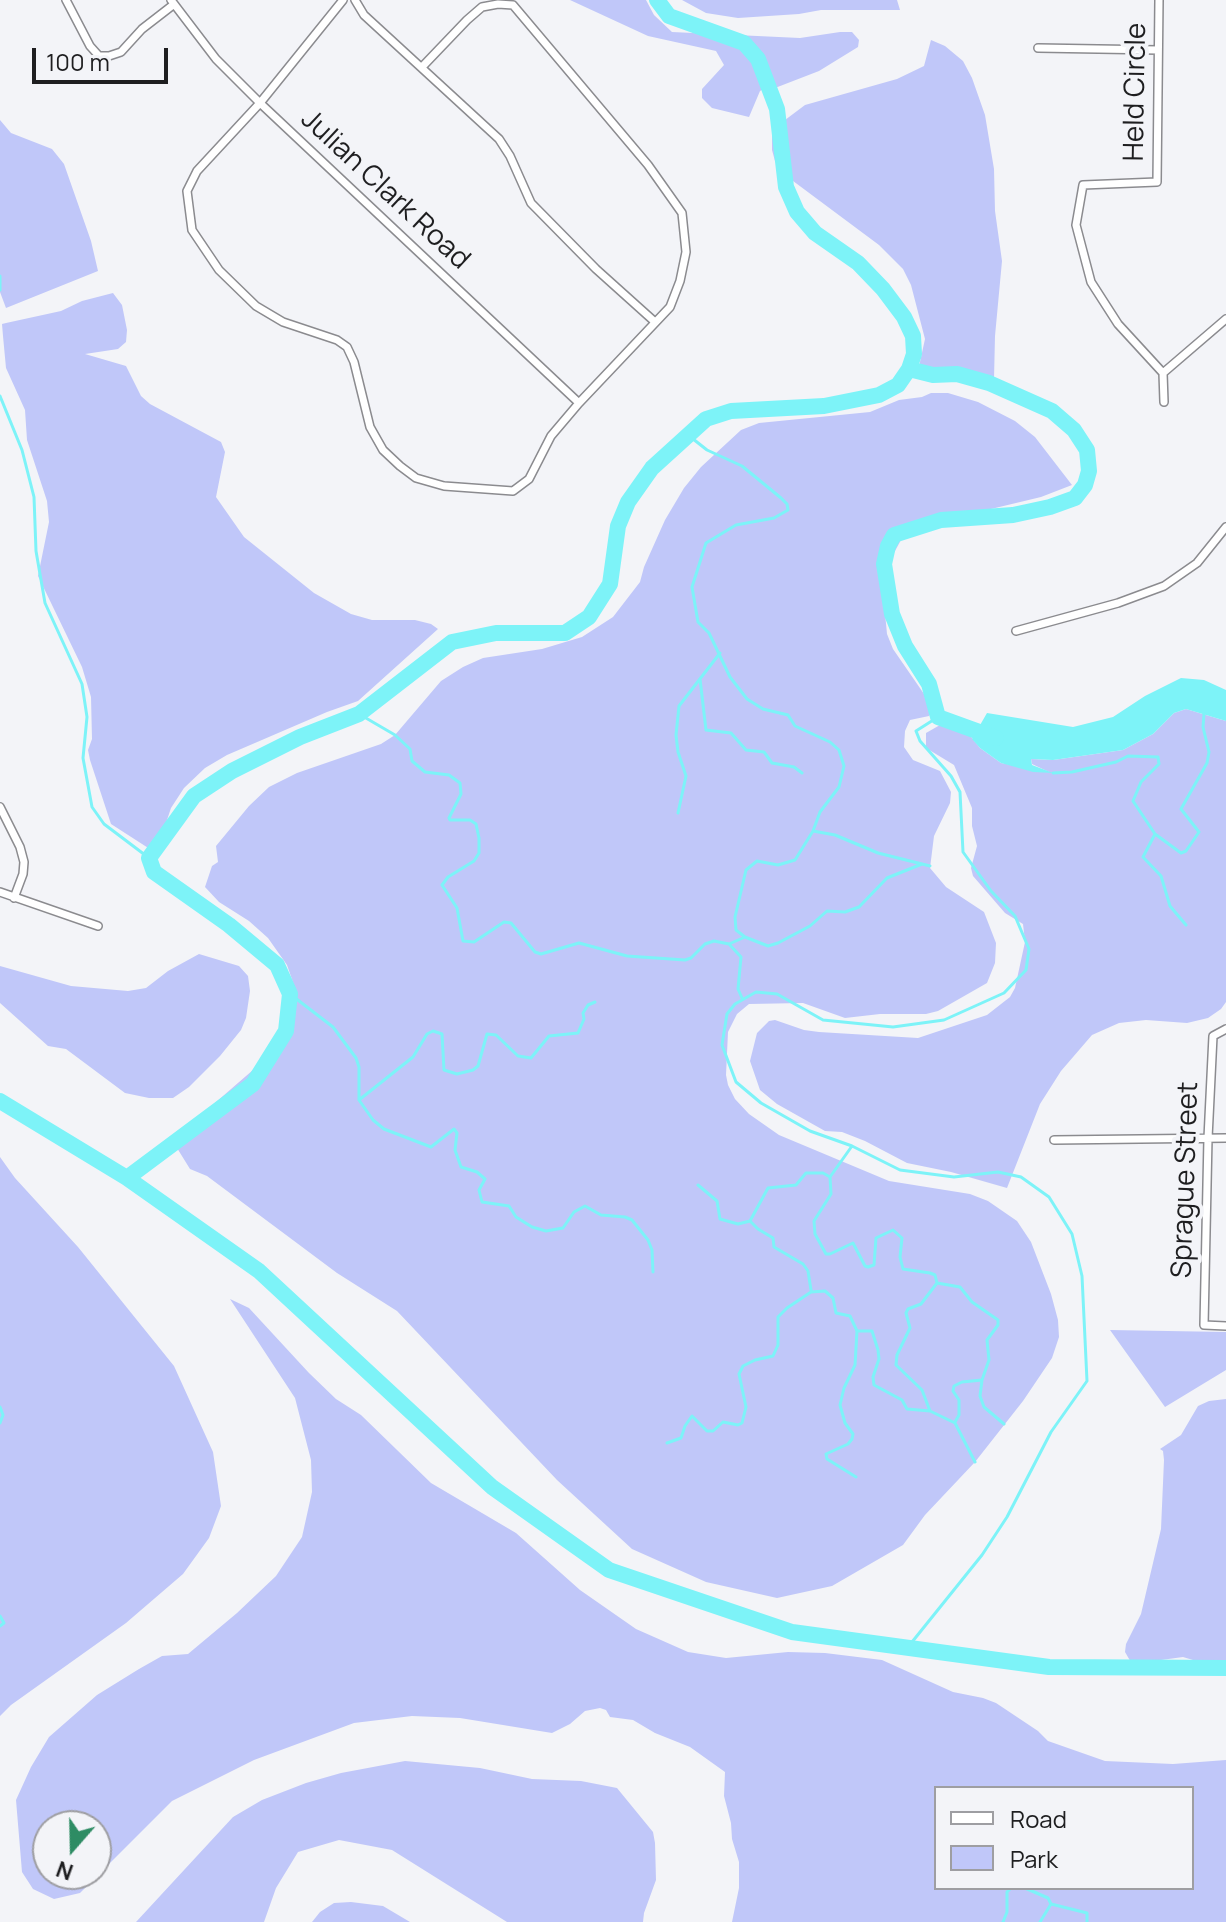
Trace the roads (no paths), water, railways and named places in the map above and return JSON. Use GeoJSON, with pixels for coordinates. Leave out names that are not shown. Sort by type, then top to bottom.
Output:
{"type":"FeatureCollection","features":[{"type":"Feature","properties":{"kind":"street"},"geometry":{"type":"LineString","coordinates":[[66,0],[90,46],[99,56],[121,52],[172,2]]}},
{"type":"Feature","properties":{"kind":"street"},"geometry":{"type":"LineString","coordinates":[[343,0],[260,103],[197,171],[187,191],[192,230],[219,270],[256,306],[283,322],[337,340],[347,347],[354,362],[370,427],[383,450],[400,466],[416,478],[444,486],[513,491],[524,485],[551,436],[579,403],[670,307],[686,252],[682,213],[668,190],[513,5],[482,7],[422,67]]}},
{"type":"Feature","properties":{"kind":"street"},"geometry":{"type":"LineString","coordinates":[[355,0],[364,15],[499,139],[531,203],[596,269],[655,322]]}},
{"type":"Feature","properties":{"kind":"street","name":"Held Circle"},"geometry":{"type":"LineString","coordinates":[[1159,0],[1157,182],[1083,185],[1076,225],[1091,282],[1118,324],[1163,373]]}},
{"type":"Feature","properties":{"kind":"street","name":"Julian Clark Road"},"geometry":{"type":"LineString","coordinates":[[172,2],[216,59],[260,103],[579,403]]}},
{"type":"Feature","properties":{"kind":"street"},"geometry":{"type":"LineString","coordinates":[[1038,48],[1158,50]]}},
{"type":"Feature","properties":{"kind":"street"},"geometry":{"type":"LineString","coordinates":[[1164,402],[1163,373],[1226,319]]}},
{"type":"Feature","properties":{"kind":"street"},"geometry":{"type":"LineString","coordinates":[[1016,631],[1118,603],[1164,586],[1197,563],[1226,527]]}},
{"type":"Feature","properties":{"kind":"street"},"geometry":{"type":"LineString","coordinates":[[0,807],[24,862],[14,898]]}},
{"type":"Feature","properties":{"kind":"street"},"geometry":{"type":"LineString","coordinates":[[0,892],[98,926]]}},
{"type":"Feature","properties":{"kind":"street","name":"Sprague Street"},"geometry":{"type":"LineString","coordinates":[[1226,1029],[1213,1036],[1204,1325],[1226,1326]]}},
{"type":"Feature","properties":{"kind":"street"},"geometry":{"type":"LineString","coordinates":[[1054,1140],[1226,1138]]}},
{"type":"Feature","properties":{"kind":"waterway"},"geometry":{"type":"LineString","coordinates":[[127,1178],[253,1084],[286,1031],[290,994],[277,965],[229,925],[154,872],[149,858],[194,796],[232,771],[300,737],[359,714],[452,642],[496,633],[565,633],[589,617],[610,584],[618,526],[628,502],[652,468],[706,419],[731,411],[824,406],[879,395],[898,385],[909,369],[914,354],[913,336],[904,317],[858,263],[815,233],[797,212],[786,187],[777,109],[758,59],[744,43],[669,16],[657,0]]}},
{"type":"Feature","properties":{"kind":"waterway"},"geometry":{"type":"LineString","coordinates":[[0,276],[0,290]]}},
{"type":"Feature","properties":{"kind":"waterway"},"geometry":{"type":"LineString","coordinates":[[909,369],[933,375],[957,374],[989,383],[1052,411],[1074,430],[1087,450],[1089,471],[1085,485],[1075,498],[1013,515],[941,520],[894,535],[888,546],[884,564],[892,614],[905,646],[929,684],[938,717],[996,738]]}},
{"type":"Feature","properties":{"kind":"waterway"},"geometry":{"type":"LineString","coordinates":[[0,396],[22,450],[34,497],[36,551],[45,603],[82,684],[87,717],[83,758],[92,807],[104,824],[149,858]]}},
{"type":"Feature","properties":{"kind":"waterway"},"geometry":{"type":"LineString","coordinates":[[688,435],[707,450],[742,466],[781,498],[788,510],[774,518],[736,525],[706,543],[692,587],[698,622],[709,633],[730,677],[747,699],[763,709],[788,715],[795,726],[830,742],[839,750],[844,766],[839,787],[820,812],[813,831],[795,860],[778,865],[757,861],[746,870],[735,917],[736,930],[768,946],[778,943],[810,926],[827,911],[845,912],[859,907],[887,878],[922,864]]}},
{"type":"Feature","properties":{"kind":"waterway"},"geometry":{"type":"LineString","coordinates":[[678,813],[686,776],[676,735],[679,706],[720,653]]}},
{"type":"Feature","properties":{"kind":"waterway"},"geometry":{"type":"LineString","coordinates":[[700,679],[706,730],[731,733],[746,750],[764,752],[772,763],[794,767],[802,773]]}},
{"type":"Feature","properties":{"kind":"waterway"},"geometry":{"type":"LineString","coordinates":[[359,714],[395,735],[410,749],[412,761],[425,772],[449,775],[460,783],[461,794],[449,818],[470,820],[476,824],[479,853],[474,861],[448,877],[442,885],[457,908],[463,941],[474,942],[504,922],[511,923],[535,952],[541,954],[579,943],[627,956],[685,960],[705,944],[714,941],[729,944],[745,937]]}},
{"type":"Feature","properties":{"kind":"waterway"},"geometry":{"type":"LineString","coordinates":[[1053,773],[1072,772],[1116,762],[1128,756],[1158,757],[1159,764],[1141,782],[1133,801],[1155,834],[1181,853],[1186,851],[1199,832],[1181,809],[1207,763],[1209,752],[1203,727],[1204,714]]}},
{"type":"Feature","properties":{"kind":"waterway"},"geometry":{"type":"LineString","coordinates":[[908,1647],[982,1555],[1007,1517],[1051,1432],[1087,1381],[1082,1276],[1072,1234],[1049,1197],[1021,1177],[998,1172],[954,1177],[900,1170],[852,1146],[810,1131],[761,1103],[736,1082],[722,1045],[727,1014],[735,1004],[756,992],[777,994],[823,1020],[893,1027],[944,1020],[1004,993],[1026,970],[1029,949],[1015,916],[991,891],[963,852],[960,792],[951,776],[920,741],[916,731],[938,717]]}},
{"type":"Feature","properties":{"kind":"waterway"},"geometry":{"type":"LineString","coordinates":[[813,831],[835,835],[878,853],[930,866]]}},
{"type":"Feature","properties":{"kind":"waterway"},"geometry":{"type":"LineString","coordinates":[[1155,834],[1143,857],[1161,876],[1170,906],[1186,925]]}},
{"type":"Feature","properties":{"kind":"waterway"},"geometry":{"type":"LineString","coordinates":[[729,944],[741,957],[738,989],[742,998]]}},
{"type":"Feature","properties":{"kind":"waterway"},"geometry":{"type":"LineString","coordinates":[[290,994],[333,1027],[356,1058],[359,1100],[373,1120],[384,1129],[431,1147],[454,1129],[457,1133],[455,1150],[461,1167],[477,1172],[485,1179],[479,1190],[482,1202],[509,1206],[516,1217],[532,1227],[546,1231],[563,1228],[574,1212],[585,1206],[601,1215],[632,1220],[648,1240],[652,1250],[653,1272]]}},
{"type":"Feature","properties":{"kind":"waterway"},"geometry":{"type":"LineString","coordinates":[[359,1100],[413,1057],[427,1034],[433,1031],[442,1034],[444,1070],[457,1074],[478,1066],[487,1034],[496,1035],[518,1056],[531,1058],[549,1036],[578,1033],[584,1019],[583,1013],[588,1005],[595,1002]]}},
{"type":"Feature","properties":{"kind":"waterway"},"geometry":{"type":"LineString","coordinates":[[0,1101],[127,1178],[259,1271],[492,1487],[609,1570],[792,1632],[1049,1667],[1226,1668]]}},
{"type":"Feature","properties":{"kind":"waterway"},"geometry":{"type":"LineString","coordinates":[[852,1146],[830,1177],[831,1194],[814,1221],[815,1234],[826,1254],[853,1243],[865,1266],[874,1265],[876,1238],[893,1230],[902,1238],[900,1257],[903,1269],[935,1275],[937,1283]]}},
{"type":"Feature","properties":{"kind":"waterway"},"geometry":{"type":"LineString","coordinates":[[750,1221],[768,1188],[796,1185],[806,1173],[823,1173],[830,1177]]}},
{"type":"Feature","properties":{"kind":"waterway"},"geometry":{"type":"LineString","coordinates":[[698,1185],[717,1201],[720,1219],[738,1224],[750,1221]]}},
{"type":"Feature","properties":{"kind":"waterway"},"geometry":{"type":"LineString","coordinates":[[750,1221],[773,1238],[774,1247],[803,1264],[808,1271],[811,1290]]}},
{"type":"Feature","properties":{"kind":"waterway"},"geometry":{"type":"LineString","coordinates":[[937,1283],[960,1287],[972,1302],[998,1320],[998,1325],[987,1340],[989,1360],[980,1396],[984,1407],[1004,1424]]}},
{"type":"Feature","properties":{"kind":"waterway"},"geometry":{"type":"LineString","coordinates":[[930,1411],[922,1390],[896,1365],[897,1355],[910,1328],[906,1313],[908,1309],[921,1304],[937,1283]]}},
{"type":"Feature","properties":{"kind":"waterway"},"geometry":{"type":"LineString","coordinates":[[667,1443],[681,1438],[692,1416],[707,1431],[713,1431],[723,1422],[742,1423],[746,1407],[739,1374],[743,1366],[773,1356],[778,1345],[778,1317],[787,1308],[811,1292],[825,1291],[833,1298],[836,1313],[850,1316],[857,1331],[855,1365],[840,1405],[845,1423],[853,1434],[852,1439],[826,1454],[827,1459],[856,1477]]}},
{"type":"Feature","properties":{"kind":"waterway"},"geometry":{"type":"LineString","coordinates":[[857,1331],[872,1331],[878,1350],[874,1385],[902,1400],[907,1409],[930,1411],[955,1423],[975,1462]]}},
{"type":"Feature","properties":{"kind":"waterway"},"geometry":{"type":"LineString","coordinates":[[955,1422],[959,1415],[959,1400],[953,1391],[954,1386],[982,1380]]}},
{"type":"Feature","properties":{"kind":"waterway"},"geometry":{"type":"LineString","coordinates":[[0,1407],[3,1415],[0,1423]]}},
{"type":"Feature","properties":{"kind":"waterway"},"geometry":{"type":"LineString","coordinates":[[0,1616],[4,1623],[0,1626]]}},
{"type":"Feature","properties":{"kind":"waterway"},"geometry":{"type":"LineString","coordinates":[[1003,1922],[1009,1890]]}},
{"type":"Feature","properties":{"kind":"waterway"},"geometry":{"type":"LineString","coordinates":[[1030,1890],[1048,1898],[1051,1904],[1087,1913],[1087,1922]]}},
{"type":"Feature","properties":{"kind":"waterway"},"geometry":{"type":"LineString","coordinates":[[1040,1922],[1051,1904]]}}]}
